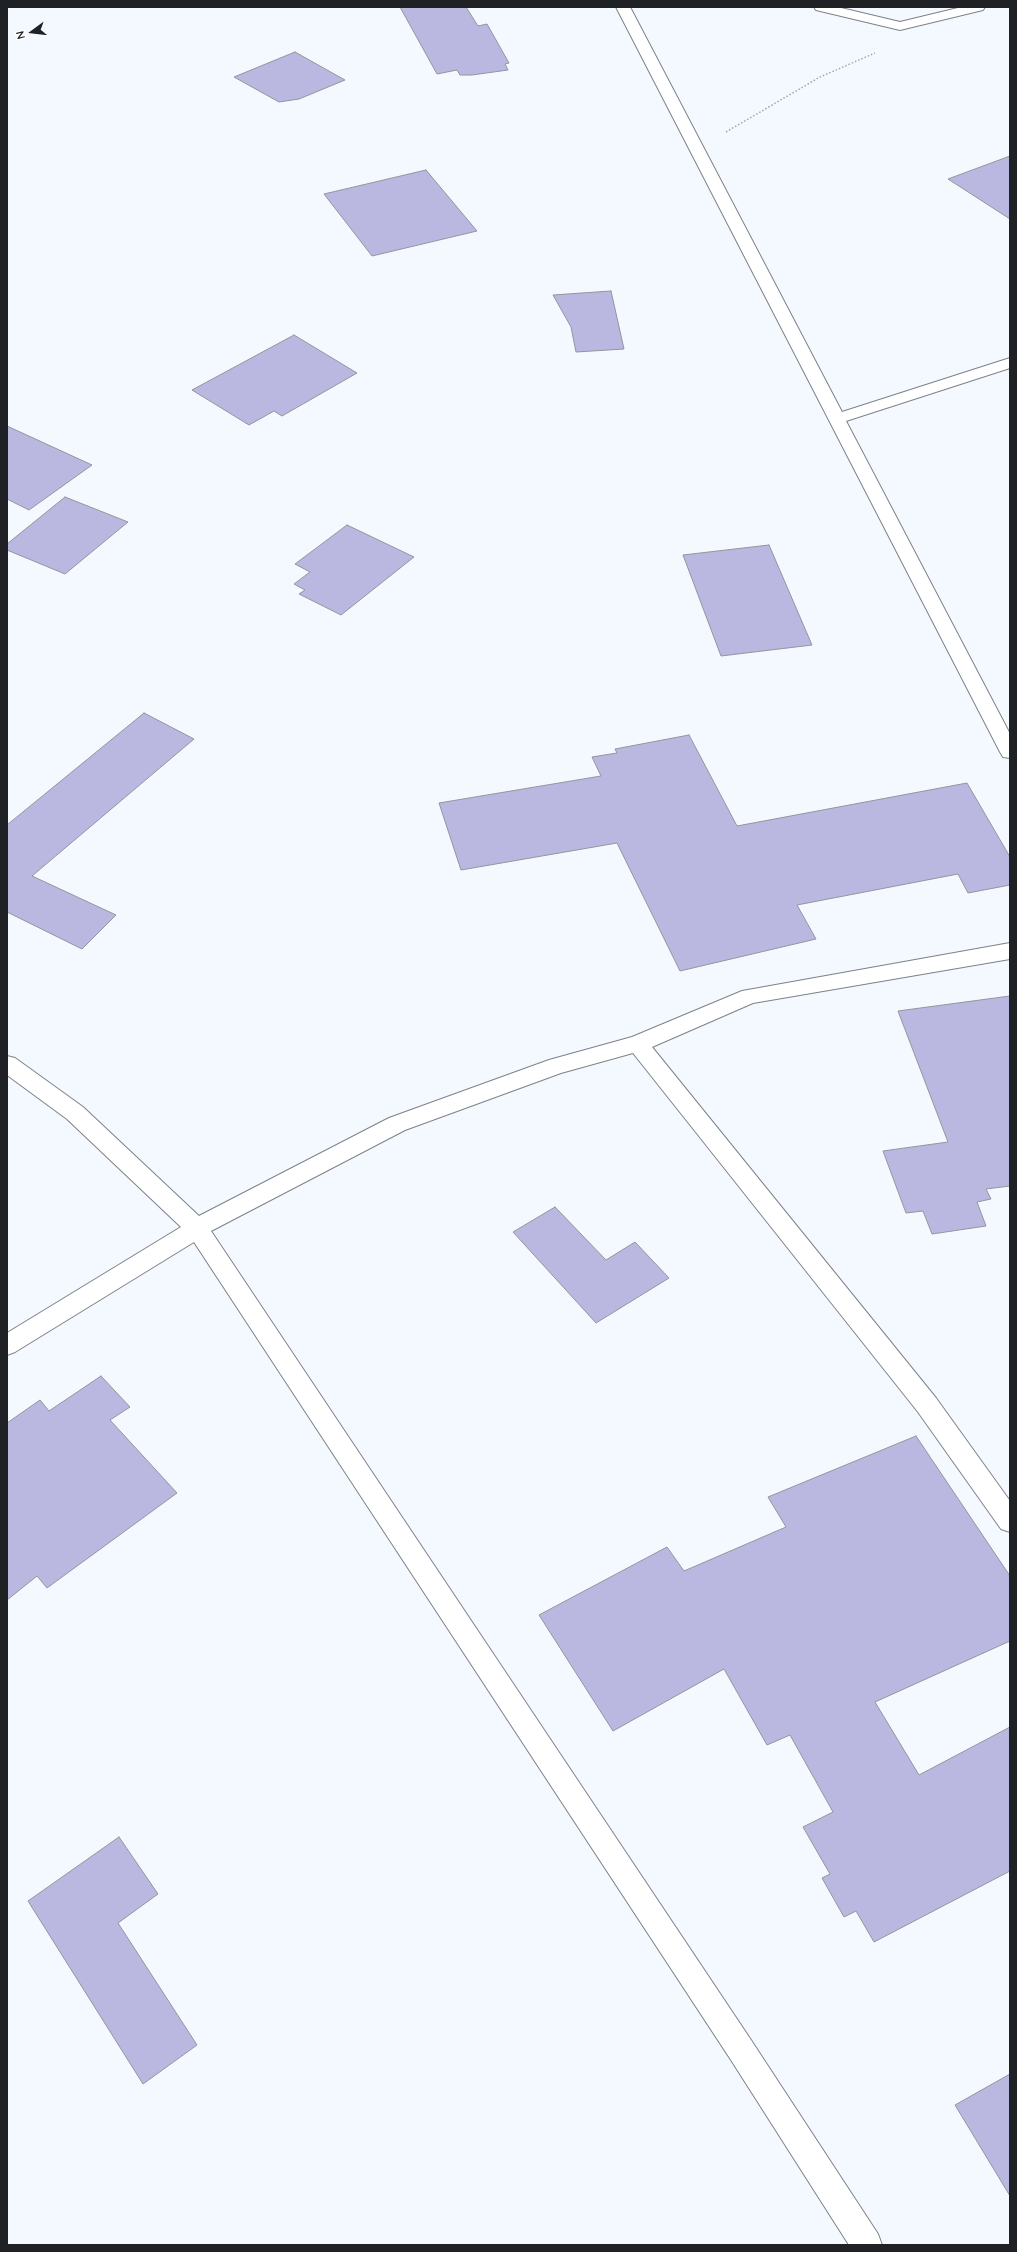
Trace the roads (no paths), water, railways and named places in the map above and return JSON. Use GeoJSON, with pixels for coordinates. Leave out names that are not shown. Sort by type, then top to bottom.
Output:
{"type":"FeatureCollection","features":[{"type":"Feature","properties":{"kind":"street"},"geometry":{"type":"LineString","coordinates":[[623,7],[1010,752]]}},
{"type":"Feature","properties":{"kind":"street"},"geometry":{"type":"LineString","coordinates":[[821,7],[900,26],[978,7]]}},
{"type":"Feature","properties":{"kind":"street"},"geometry":{"type":"LineString","coordinates":[[837,419],[1010,363]]}},
{"type":"Feature","properties":{"kind":"street"},"geometry":{"type":"LineString","coordinates":[[7,1344],[197,1228],[397,1124],[556,1066],[638,1044],[749,996],[1010,951]]}},
{"type":"Feature","properties":{"kind":"street"},"geometry":{"type":"LineString","coordinates":[[638,1044],[927,1405],[1010,1521]]}},
{"type":"Feature","properties":{"kind":"street"},"geometry":{"type":"LineString","coordinates":[[7,1064],[75,1113],[197,1228],[732,2036],[867,2245]]}}]}
